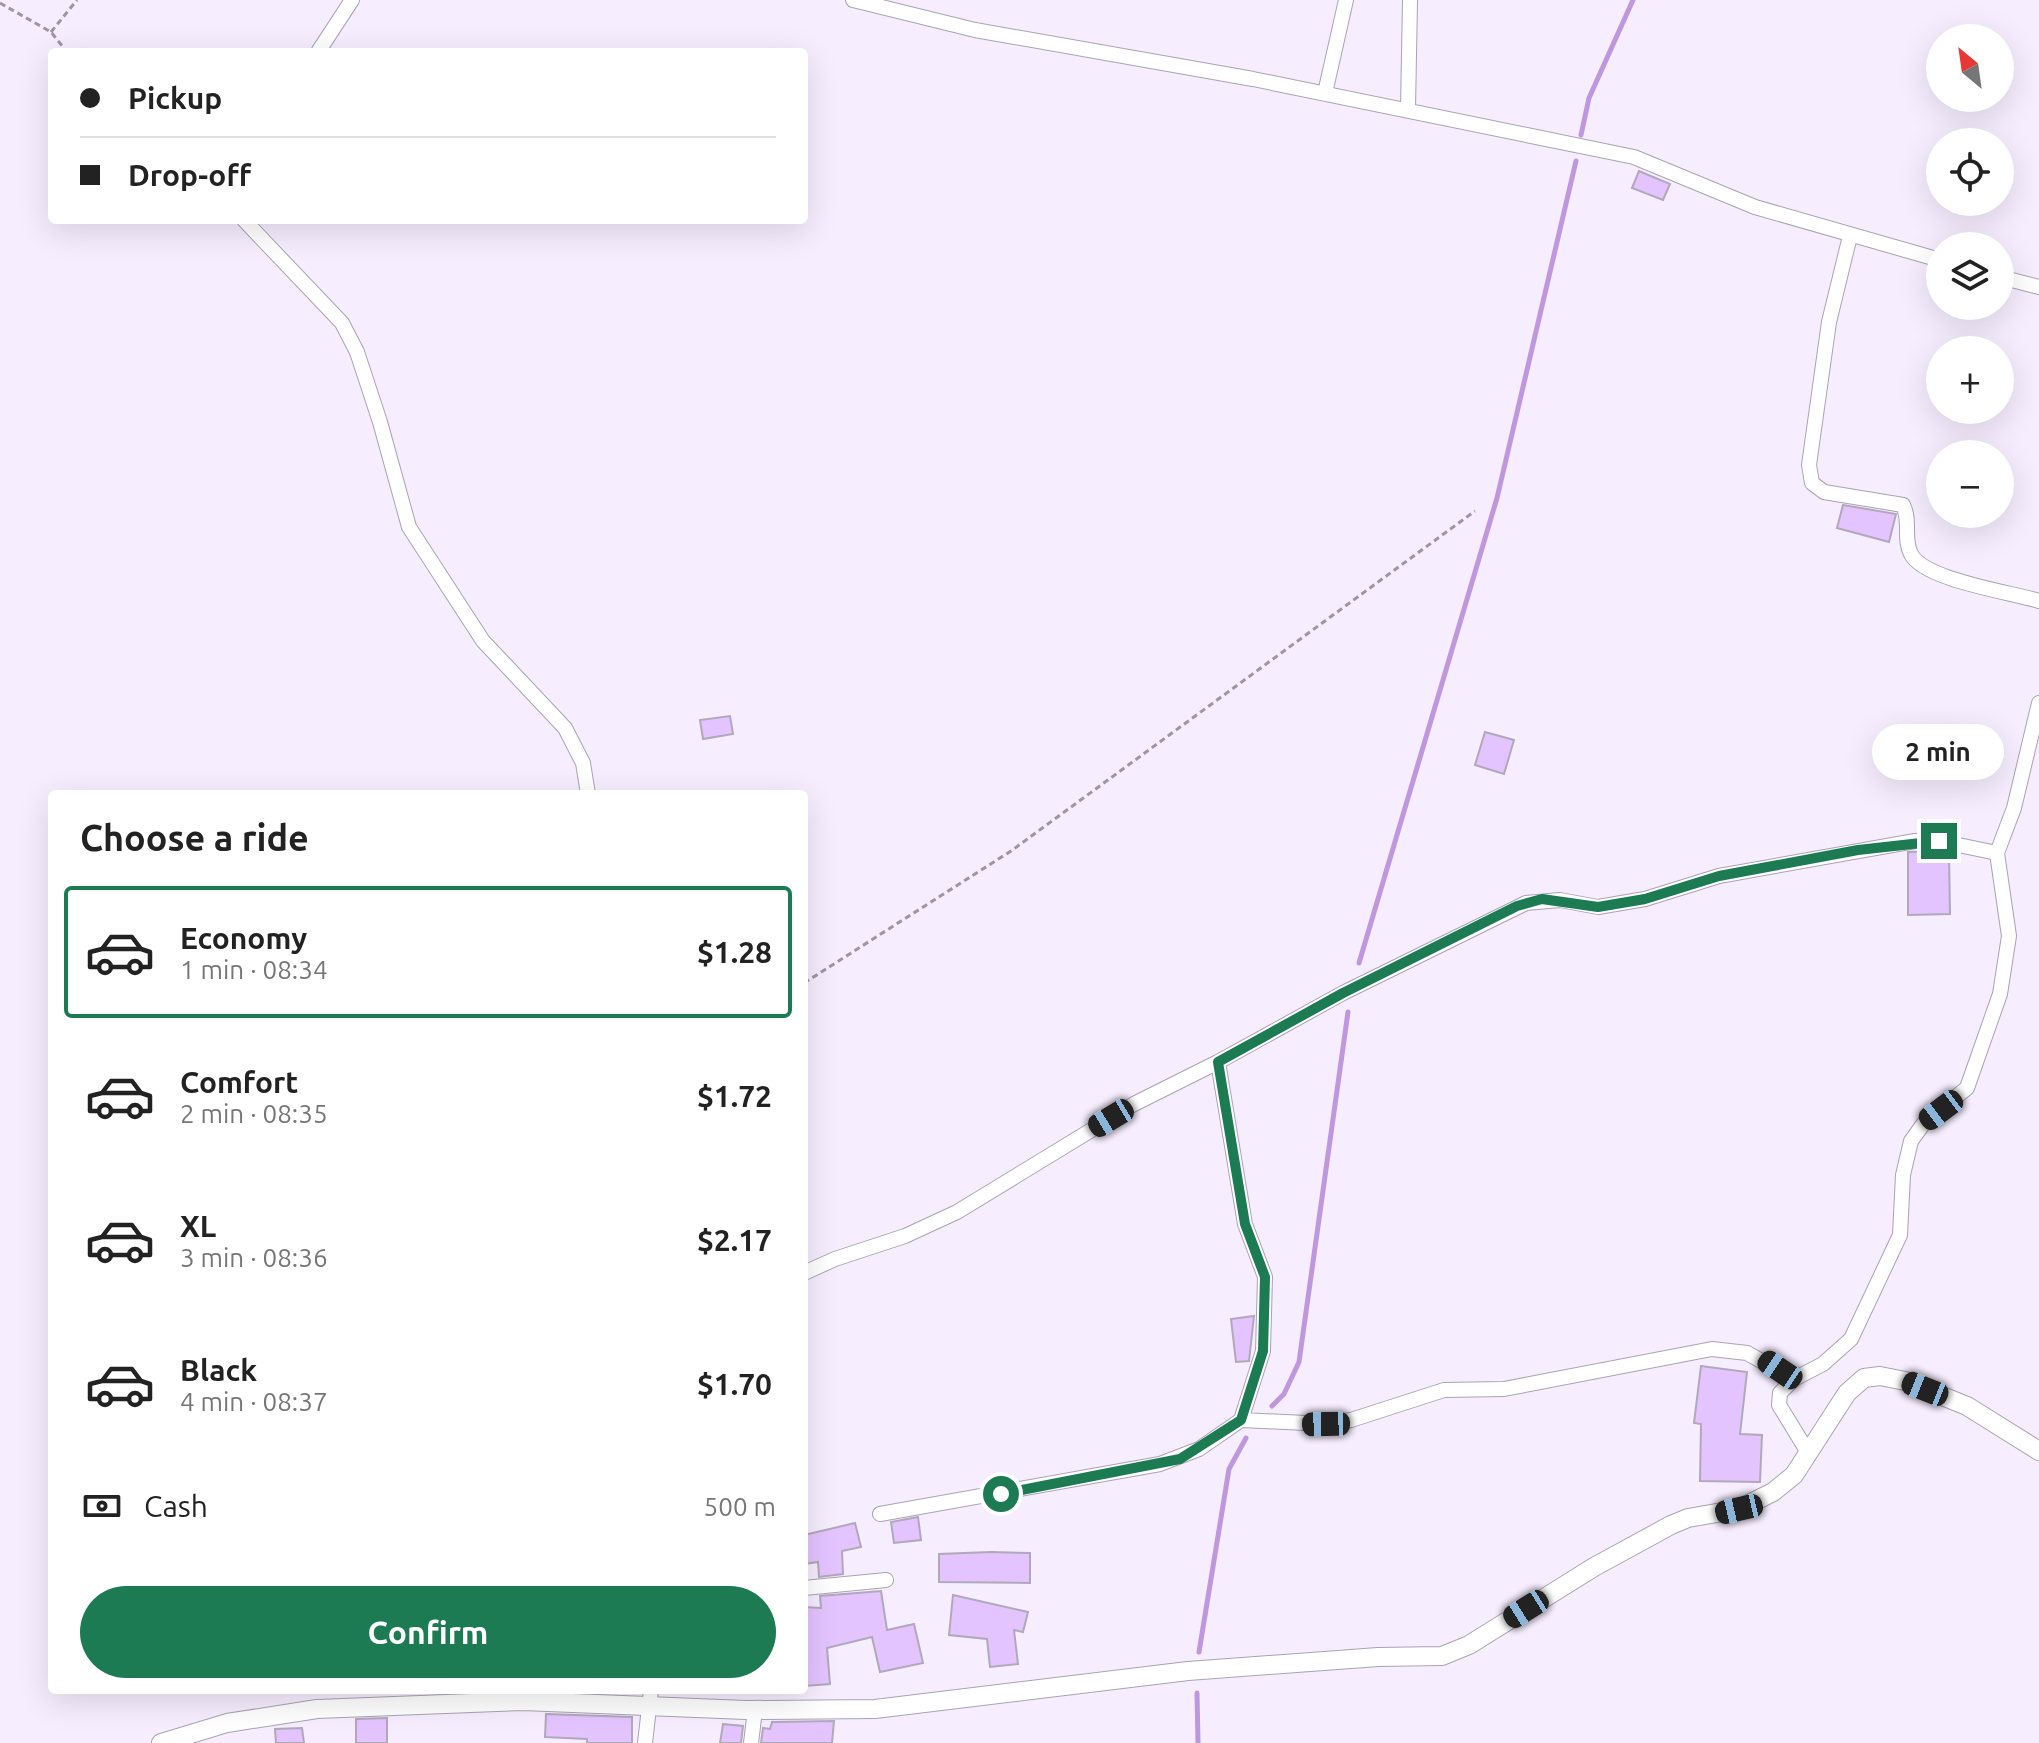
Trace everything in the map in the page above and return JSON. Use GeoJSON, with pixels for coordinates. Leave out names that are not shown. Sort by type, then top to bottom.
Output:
{"type":"FeatureCollection","features":[{"type":"Feature","properties":{"kind":"street"},"geometry":{"type":"LineString","coordinates":[[321,48],[352,0]]}},
{"type":"Feature","properties":{"kind":"street"},"geometry":{"type":"LineString","coordinates":[[853,0],[975,30],[1325,93],[1634,157],[1755,207],[1926,256]]}},
{"type":"Feature","properties":{"kind":"street"},"geometry":{"type":"LineString","coordinates":[[1325,93],[1346,0]]}},
{"type":"Feature","properties":{"kind":"street"},"geometry":{"type":"LineString","coordinates":[[1408,109],[1410,0]]}},
{"type":"Feature","properties":{"kind":"street"},"geometry":{"type":"LineString","coordinates":[[248,224],[342,323],[350,336],[380,422],[409,527],[483,641],[565,728],[583,763],[587,790]]}},
{"type":"Feature","properties":{"kind":"street"},"geometry":{"type":"LineString","coordinates":[[1850,236],[1829,322],[1809,465],[1812,483],[1824,492],[1903,505],[1908,517],[1911,554],[1925,570],[2039,601]]}},
{"type":"Feature","properties":{"kind":"street"},"geometry":{"type":"LineString","coordinates":[[2014,281],[2039,287]]}},
{"type":"Feature","properties":{"kind":"street"},"geometry":{"type":"LineString","coordinates":[[1809,1454],[1779,1405],[1780,1393],[1794,1379],[1823,1364],[1851,1339],[1900,1235],[1903,1175],[1911,1141],[1924,1123],[1967,1088],[2000,994],[2009,954],[1997,853],[2014,808],[2039,703]]}},
{"type":"Feature","properties":{"kind":"street"},"geometry":{"type":"LineString","coordinates":[[808,1271],[905,1236],[957,1212],[1134,1104],[1343,993],[1526,903],[1542,899],[1598,907],[1645,899],[1719,876],[1915,841],[1939,841],[1997,853]]}},
{"type":"Feature","properties":{"kind":"street"},"geometry":{"type":"LineString","coordinates":[[1218,1062],[1245,1224],[1265,1277],[1263,1351],[1241,1420]]}},
{"type":"Feature","properties":{"kind":"street"},"geometry":{"type":"LineString","coordinates":[[880,1514],[1160,1464],[1199,1449],[1241,1420],[1326,1424],[1351,1420],[1444,1390],[1504,1389],[1712,1349],[1747,1353],[1794,1379]]}},
{"type":"Feature","properties":{"kind":"street"},"geometry":{"type":"LineString","coordinates":[[161,1743],[227,1723],[317,1709],[649,1699],[755,1710],[875,1709],[1188,1671],[1378,1657],[1442,1656],[1469,1645],[1594,1567],[1671,1525],[1755,1502],[1794,1475],[1855,1384],[1880,1376],[1905,1381],[1967,1406],[2039,1451]]}},
{"type":"Feature","properties":{"kind":"street"},"geometry":{"type":"LineString","coordinates":[[808,1588],[886,1580]]}},
{"type":"Feature","properties":{"kind":"street"},"geometry":{"type":"LineString","coordinates":[[645,1743],[649,1699]]}},
{"type":"Feature","properties":{"kind":"street"},"geometry":{"type":"LineString","coordinates":[[751,1743],[755,1710]]}},
{"type":"Feature","properties":{"kind":"path"},"geometry":{"type":"LineString","coordinates":[[51,32],[77,0]]}},
{"type":"Feature","properties":{"kind":"path"},"geometry":{"type":"LineString","coordinates":[[0,3],[51,32],[64,48]]}},
{"type":"Feature","properties":{"kind":"path"},"geometry":{"type":"LineString","coordinates":[[808,980],[1011,851],[1475,511]]}},
{"type":"Feature","properties":{"kind":"building"},"geometry":{"type":"Polygon","coordinates":[[[1639,171],[1670,184],[1663,200],[1632,188],[1639,171]]]}},
{"type":"Feature","properties":{"kind":"building"},"geometry":{"type":"Polygon","coordinates":[[[1843,505],[1896,514],[1889,542],[1837,528],[1843,505]]]}},
{"type":"Feature","properties":{"kind":"building"},"geometry":{"type":"Polygon","coordinates":[[[730,716],[733,734],[703,739],[700,720],[730,716]]]}},
{"type":"Feature","properties":{"kind":"building"},"geometry":{"type":"Polygon","coordinates":[[[1485,732],[1514,740],[1504,774],[1475,765],[1485,732]]]}},
{"type":"Feature","properties":{"kind":"building"},"geometry":{"type":"Polygon","coordinates":[[[1908,852],[1949,853],[1950,914],[1908,915],[1908,852]]]}},
{"type":"Feature","properties":{"kind":"building"},"geometry":{"type":"Polygon","coordinates":[[[1254,1316],[1249,1361],[1236,1362],[1231,1319],[1254,1316]]]}},
{"type":"Feature","properties":{"kind":"building"},"geometry":{"type":"Polygon","coordinates":[[[1701,1366],[1747,1372],[1740,1434],[1762,1435],[1760,1482],[1700,1481],[1701,1424],[1694,1423],[1701,1366]]]}},
{"type":"Feature","properties":{"kind":"building"},"geometry":{"type":"Polygon","coordinates":[[[918,1517],[921,1540],[894,1543],[891,1522],[918,1517]]]}},
{"type":"Feature","properties":{"kind":"building"},"geometry":{"type":"Polygon","coordinates":[[[855,1523],[861,1547],[842,1551],[843,1574],[819,1577],[818,1562],[808,1563],[808,1534],[855,1523]]]}},
{"type":"Feature","properties":{"kind":"building"},"geometry":{"type":"Polygon","coordinates":[[[1030,1553],[1030,1583],[939,1582],[939,1554],[1030,1553]]]}},
{"type":"Feature","properties":{"kind":"building"},"geometry":{"type":"Polygon","coordinates":[[[881,1591],[887,1630],[914,1624],[923,1663],[880,1672],[872,1637],[827,1648],[830,1684],[808,1686],[808,1607],[821,1608],[820,1596],[881,1591]]]}},
{"type":"Feature","properties":{"kind":"building"},"geometry":{"type":"Polygon","coordinates":[[[953,1595],[1028,1612],[1023,1632],[1014,1630],[1018,1664],[990,1667],[987,1639],[949,1635],[953,1595]]]}},
{"type":"Feature","properties":{"kind":"building"},"geometry":{"type":"Polygon","coordinates":[[[546,1714],[632,1717],[632,1743],[587,1743],[587,1739],[545,1737],[546,1714]]]}},
{"type":"Feature","properties":{"kind":"building"},"geometry":{"type":"Polygon","coordinates":[[[387,1718],[387,1743],[356,1743],[356,1719],[387,1718]]]}},
{"type":"Feature","properties":{"kind":"building"},"geometry":{"type":"Polygon","coordinates":[[[834,1721],[832,1743],[761,1743],[763,1728],[770,1729],[772,1722],[834,1721]]]}},
{"type":"Feature","properties":{"kind":"building"},"geometry":{"type":"Polygon","coordinates":[[[723,1724],[743,1726],[741,1743],[720,1743],[723,1724]]]}},
{"type":"Feature","properties":{"kind":"building"},"geometry":{"type":"Polygon","coordinates":[[[302,1728],[304,1743],[276,1743],[275,1729],[302,1728]]]}},
{"type":"Feature","properties":{"kind":"waterway"},"geometry":{"type":"LineString","coordinates":[[1581,135],[1589,98],[1633,0]]}},
{"type":"Feature","properties":{"kind":"waterway"},"geometry":{"type":"LineString","coordinates":[[1359,963],[1497,498],[1576,161]]}},
{"type":"Feature","properties":{"kind":"waterway"},"geometry":{"type":"LineString","coordinates":[[1272,1406],[1284,1394],[1299,1362],[1348,1012]]}},
{"type":"Feature","properties":{"kind":"waterway"},"geometry":{"type":"LineString","coordinates":[[1199,1652],[1229,1469],[1246,1438]]}},
{"type":"Feature","properties":{"kind":"waterway"},"geometry":{"type":"LineString","coordinates":[[1197,1693],[1198,1743]]}},
{"type":"Feature","properties":{"kind":"route"},"geometry":{"type":"LineString","coordinates":[[1001,1494],[1180,1459],[1241,1420],[1263,1351],[1265,1277],[1245,1224],[1218,1062],[1343,993],[1517,906],[1542,899],[1598,907],[1645,899],[1719,876],[1858,850],[1915,841],[1939,841]]}}]}
